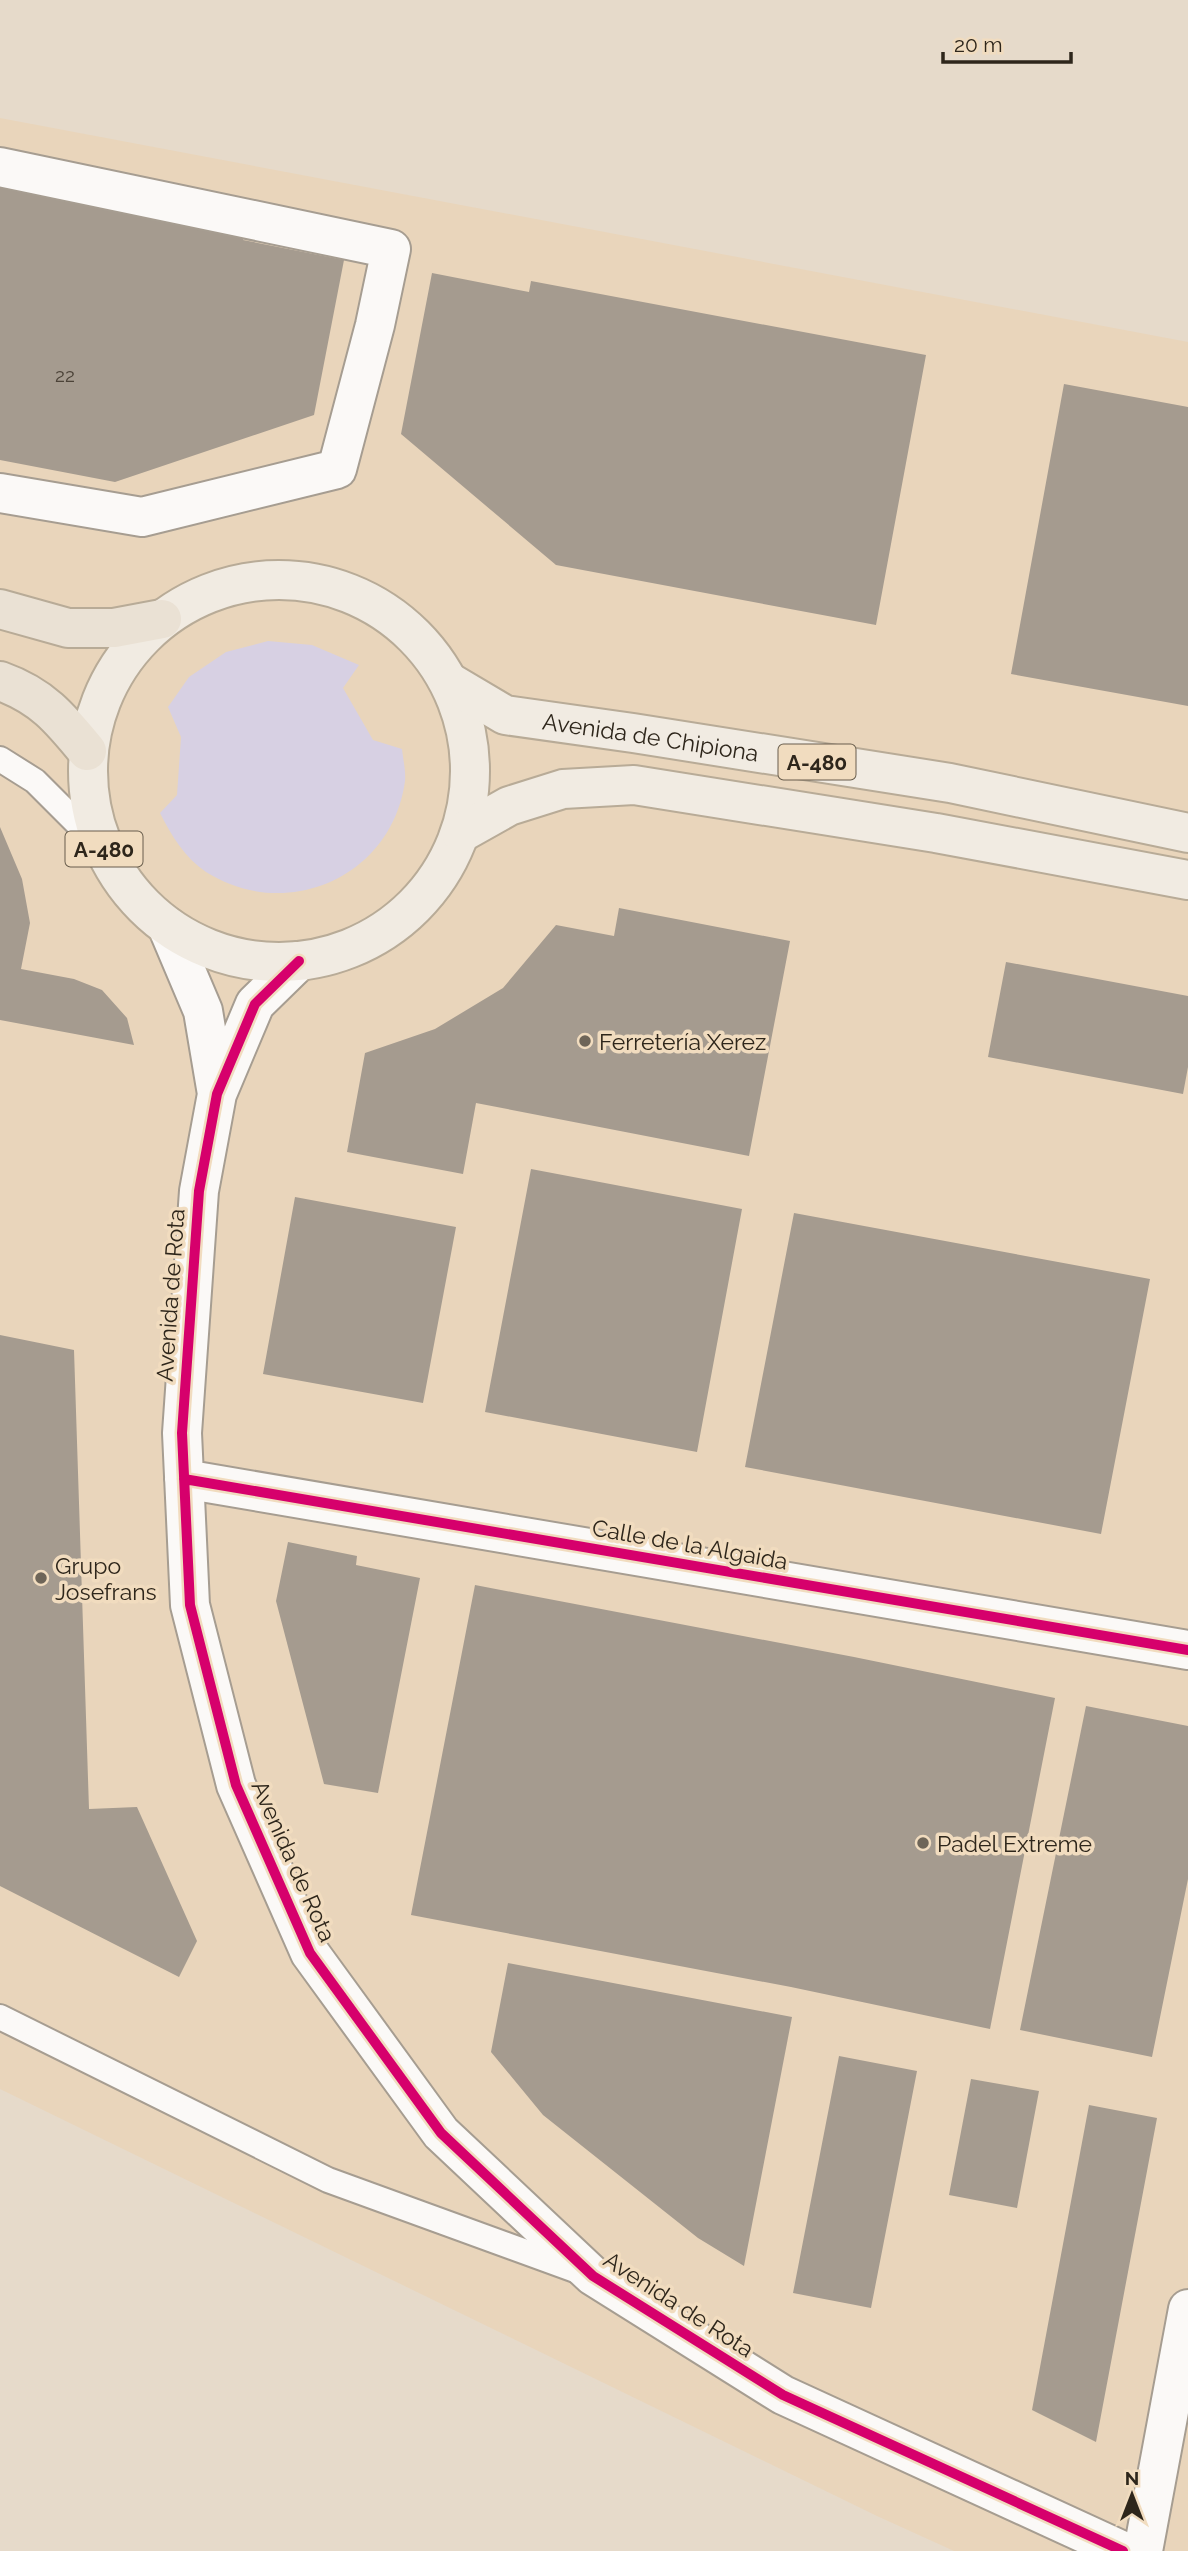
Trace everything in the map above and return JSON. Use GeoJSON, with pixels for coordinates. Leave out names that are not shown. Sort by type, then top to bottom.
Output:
{"type":"FeatureCollection","features":[{"type":"Feature","properties":{"kind":"highway","name":"A-480"},"geometry":{"type":"LineString","coordinates":[[0,609],[68,628],[114,628],[162,619]]}},
{"type":"Feature","properties":{"kind":"highway"},"geometry":{"type":"LineString","coordinates":[[0,681],[52,709],[87,751]]}},
{"type":"Feature","properties":{"kind":"main road","name":"A-480"},"geometry":{"type":"LineString","coordinates":[[265,579],[321,584],[373,604],[418,638],[451,683],[468,731],[471,782],[461,833],[436,881],[399,920],[352,948],[299,961],[253,960],[208,948],[167,926],[130,892],[104,850],[89,801],[87,751],[100,701],[125,656],[162,619],[210,592],[265,579]]}},
{"type":"Feature","properties":{"kind":"main road","name":"Avenida de Chipiona"},"geometry":{"type":"LineString","coordinates":[[451,683],[505,715],[950,783],[1188,833]]}},
{"type":"Feature","properties":{"kind":"main road","name":"A-480"},"geometry":{"type":"LineString","coordinates":[[461,833],[509,806],[563,789],[635,785],[936,833],[1188,880]]}},
{"type":"Feature","properties":{"kind":"street"},"geometry":{"type":"LineString","coordinates":[[0,167],[391,249],[375,325],[338,469],[142,517],[0,494]]}},
{"type":"Feature","properties":{"kind":"street","name":"Avenida de Rota"},"geometry":{"type":"LineString","coordinates":[[167,926],[203,1011],[217,1094]]}},
{"type":"Feature","properties":{"kind":"street","name":"Avenida de Rota"},"geometry":{"type":"LineString","coordinates":[[299,961],[255,1004],[217,1094],[199,1191],[182,1433],[190,1605],[236,1785],[310,1953],[442,2133],[593,2276],[783,2395],[1123,2551]]}},
{"type":"Feature","properties":{"kind":"street","name":"Calle de la Algaida"},"geometry":{"type":"LineString","coordinates":[[184,1479],[1188,1650]]}},
{"type":"Feature","properties":{"kind":"street"},"geometry":{"type":"LineString","coordinates":[[1143,2551],[1188,2309]]}},
{"type":"Feature","properties":{"kind":"lane"},"geometry":{"type":"LineString","coordinates":[[0,759],[35,781],[104,850]]}},
{"type":"Feature","properties":{"kind":"lane"},"geometry":{"type":"LineString","coordinates":[[0,2017],[328,2180],[593,2276]]}},
{"type":"Feature","properties":{"kind":"shaded area"},"geometry":{"type":"Polygon","coordinates":[[[0,118],[1188,342],[1188,2551],[954,2551],[0,2089],[0,118]]]}},
{"type":"Feature","properties":{"kind":"shaded area"},"geometry":{"type":"Polygon","coordinates":[[[268,641],[312,645],[359,665],[343,688],[373,740],[402,749],[405,781],[396,815],[380,843],[358,865],[331,882],[301,891],[269,893],[237,887],[206,872],[179,846],[160,813],[177,795],[181,737],[168,707],[189,677],[226,652],[268,641]]]}},
{"type":"Feature","properties":{"kind":"building"},"geometry":{"type":"Polygon","coordinates":[[[0,180],[246,226],[243,240],[344,260],[314,415],[115,482],[0,460],[0,180]]]}},
{"type":"Feature","properties":{"kind":"building"},"geometry":{"type":"Polygon","coordinates":[[[432,273],[529,292],[531,281],[926,355],[876,625],[556,565],[401,434],[432,273]]]}},
{"type":"Feature","properties":{"kind":"building"},"geometry":{"type":"Polygon","coordinates":[[[1064,384],[1188,407],[1188,706],[1011,674],[1064,384]]]}},
{"type":"Feature","properties":{"kind":"building"},"geometry":{"type":"Polygon","coordinates":[[[0,827],[22,879],[30,923],[21,969],[74,979],[102,990],[127,1018],[134,1045],[0,1020],[0,827]]]}},
{"type":"Feature","properties":{"kind":"building","name":"Ferretería Xerez"},"geometry":{"type":"Polygon","coordinates":[[[619,908],[790,941],[749,1156],[476,1103],[463,1174],[347,1152],[365,1053],[435,1029],[503,988],[556,925],[614,936],[619,908]]]}},
{"type":"Feature","properties":{"kind":"building"},"geometry":{"type":"Polygon","coordinates":[[[1006,962],[1188,996],[1188,1067],[1183,1094],[988,1057],[1006,962]]]}},
{"type":"Feature","properties":{"kind":"building"},"geometry":{"type":"Polygon","coordinates":[[[531,1169],[742,1209],[697,1452],[485,1412],[531,1169]]]}},
{"type":"Feature","properties":{"kind":"building"},"geometry":{"type":"Polygon","coordinates":[[[295,1197],[456,1227],[423,1403],[263,1374],[295,1197]]]}},
{"type":"Feature","properties":{"kind":"building"},"geometry":{"type":"Polygon","coordinates":[[[794,1213],[1150,1279],[1101,1534],[745,1467],[794,1213]]]}},
{"type":"Feature","properties":{"kind":"building","name":"Grupo Josefrans"},"geometry":{"type":"Polygon","coordinates":[[[0,1335],[74,1350],[89,1809],[137,1807],[197,1941],[179,1977],[0,1886],[0,1335]]]}},
{"type":"Feature","properties":{"kind":"building"},"geometry":{"type":"Polygon","coordinates":[[[288,1542],[357,1556],[356,1565],[420,1578],[378,1793],[324,1784],[276,1601],[288,1542]]]}},
{"type":"Feature","properties":{"kind":"building"},"geometry":{"type":"Polygon","coordinates":[[[475,1585],[1055,1698],[990,2029],[791,1987],[411,1915],[475,1585]]]}},
{"type":"Feature","properties":{"kind":"building"},"geometry":{"type":"Polygon","coordinates":[[[1086,1706],[1188,1726],[1188,1879],[1152,2057],[1020,2030],[1086,1706]]]}},
{"type":"Feature","properties":{"kind":"building"},"geometry":{"type":"Polygon","coordinates":[[[508,1963],[792,2017],[744,2266],[698,2238],[543,2115],[491,2052],[508,1963]]]}},
{"type":"Feature","properties":{"kind":"building"},"geometry":{"type":"Polygon","coordinates":[[[839,2056],[917,2071],[871,2308],[793,2293],[839,2056]]]}},
{"type":"Feature","properties":{"kind":"building"},"geometry":{"type":"Polygon","coordinates":[[[971,2079],[1039,2091],[1017,2208],[949,2195],[971,2079]]]}},
{"type":"Feature","properties":{"kind":"building"},"geometry":{"type":"Polygon","coordinates":[[[1089,2105],[1157,2118],[1096,2442],[1032,2410],[1089,2105]]]}},
{"type":"Feature","properties":{"kind":"cycle path"},"geometry":{"type":"LineString","coordinates":[[299,961],[255,1004],[217,1094],[199,1191],[182,1433],[190,1605],[236,1785],[310,1953],[441,2133],[593,2276],[783,2395],[1123,2551]]}},
{"type":"Feature","properties":{"kind":"cycle path"},"geometry":{"type":"LineString","coordinates":[[184,1479],[1188,1650]]}},
{"type":"Feature","properties":{"kind":"place","name":"Ferretería Xerez"},"geometry":{"type":"Point","coordinates":[585,1041]}},
{"type":"Feature","properties":{"kind":"place","name":"Grupo Josefrans"},"geometry":{"type":"Point","coordinates":[41,1578]}},
{"type":"Feature","properties":{"kind":"place","name":"Padel Extreme"},"geometry":{"type":"Point","coordinates":[923,1843]}}]}
